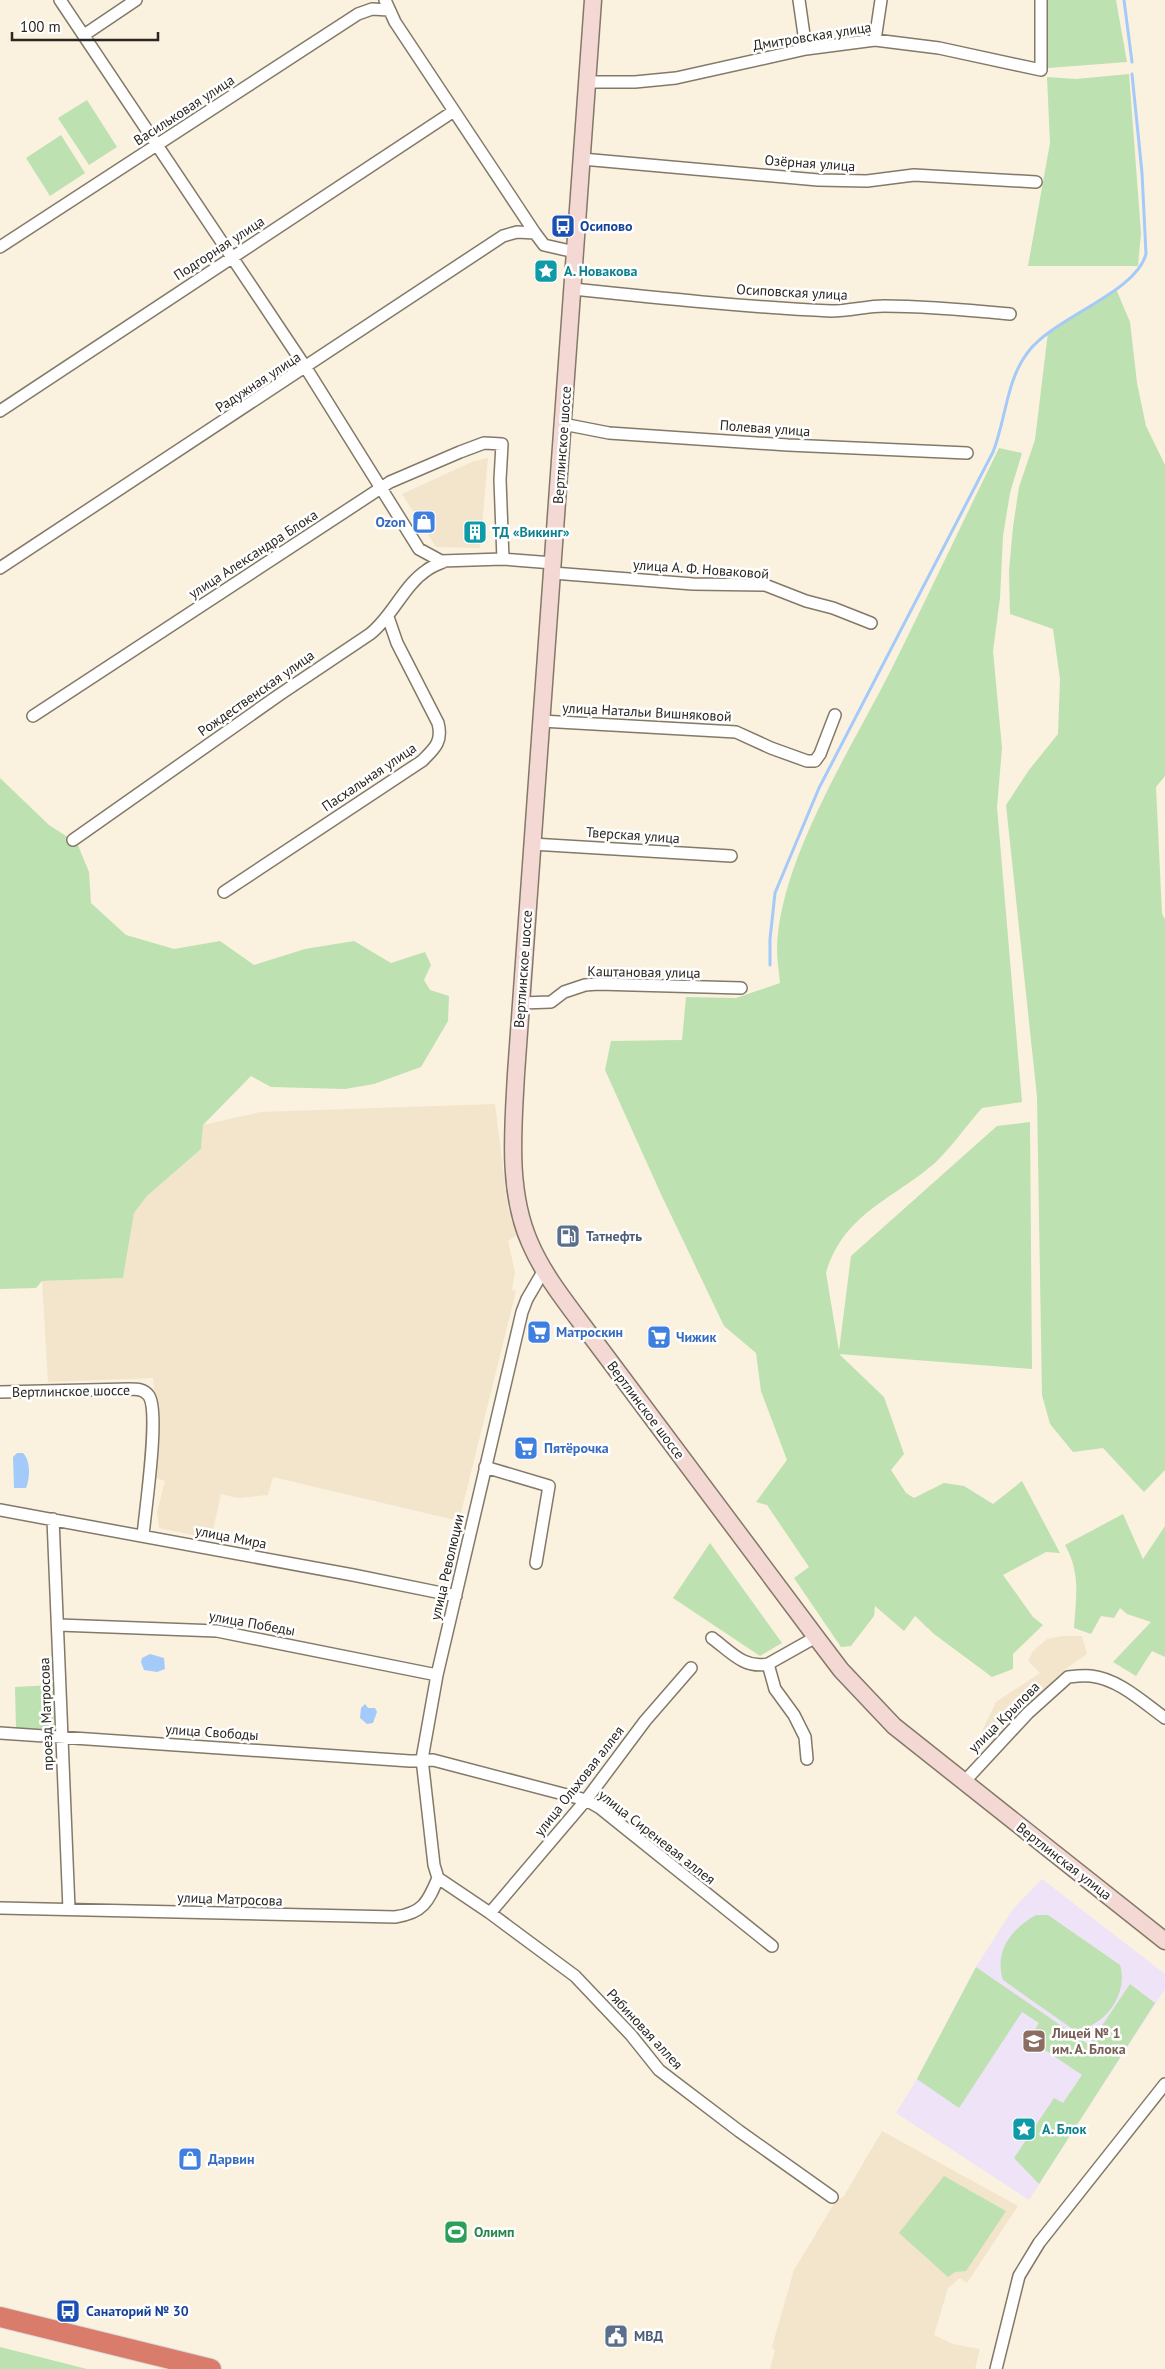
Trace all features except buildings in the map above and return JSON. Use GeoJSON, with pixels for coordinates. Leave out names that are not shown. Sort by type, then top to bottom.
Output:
{"type":"FeatureCollection","features":[{"type":"Feature","properties":{"kind":"highway"},"geometry":{"type":"LineString","coordinates":[[0,2317],[211,2369]]}},
{"type":"Feature","properties":{"kind":"highway"},"geometry":{"type":"LineString","coordinates":[[0,2329],[161,2369]]}},
{"type":"Feature","properties":{"kind":"main road","name":"Вертлинское шоссе"},"geometry":{"type":"LineString","coordinates":[[593,0],[513,1127],[515,1180],[525,1230],[544,1270],[579,1320],[816,1638],[871,1704],[894,1726],[964,1782]]}},
{"type":"Feature","properties":{"kind":"main road","name":"Вертлинская улица"},"geometry":{"type":"LineString","coordinates":[[964,1782],[1165,1941]]}},
{"type":"Feature","properties":{"kind":"street"},"geometry":{"type":"LineString","coordinates":[[60,0],[159,145],[306,368],[419,549],[427,555],[444,561]]}},
{"type":"Feature","properties":{"kind":"street"},"geometry":{"type":"LineString","coordinates":[[84,35],[136,0]]}},
{"type":"Feature","properties":{"kind":"street"},"geometry":{"type":"LineString","coordinates":[[799,0],[806,49]]}},
{"type":"Feature","properties":{"kind":"street"},"geometry":{"type":"LineString","coordinates":[[875,40],[881,0]]}},
{"type":"Feature","properties":{"kind":"street","name":"Дмитровская улица"},"geometry":{"type":"LineString","coordinates":[[587,82],[635,82],[676,78],[806,49],[875,40],[939,48],[1041,70],[1041,0]]}},
{"type":"Feature","properties":{"kind":"street"},"geometry":{"type":"LineString","coordinates":[[387,5],[454,111],[544,245],[576,252]]}},
{"type":"Feature","properties":{"kind":"street","name":"Васильковая улица"},"geometry":{"type":"LineString","coordinates":[[0,247],[358,14],[387,5]]}},
{"type":"Feature","properties":{"kind":"street","name":"Подгорная улица"},"geometry":{"type":"LineString","coordinates":[[0,411],[454,111]]}},
{"type":"Feature","properties":{"kind":"street","name":"Озёрная улица"},"geometry":{"type":"LineString","coordinates":[[582,159],[818,180],[868,181],[914,175],[1036,182]]}},
{"type":"Feature","properties":{"kind":"street","name":"Радужная улица"},"geometry":{"type":"LineString","coordinates":[[0,568],[306,368],[503,236],[517,232],[535,233]]}},
{"type":"Feature","properties":{"kind":"street","name":"Осиповская улица"},"geometry":{"type":"LineString","coordinates":[[573,290],[733,305],[816,310],[847,311],[890,306],[957,308],[1010,314]]}},
{"type":"Feature","properties":{"kind":"street","name":"Полевая улица"},"geometry":{"type":"LineString","coordinates":[[563,424],[609,433],[788,445],[966,453]]}},
{"type":"Feature","properties":{"kind":"street","name":"улица Александра Блока"},"geometry":{"type":"LineString","coordinates":[[33,716],[382,488],[484,443],[502,444],[500,480],[503,559]]}},
{"type":"Feature","properties":{"kind":"street","name":"улица А. Ф. Новаковой"},"geometry":{"type":"LineString","coordinates":[[444,561],[503,559],[553,568],[693,584],[765,585],[806,601],[842,611],[871,623]]}},
{"type":"Feature","properties":{"kind":"street","name":"Рождественская улица"},"geometry":{"type":"LineString","coordinates":[[73,840],[279,695],[370,634],[388,617],[413,582],[427,570],[444,561]]}},
{"type":"Feature","properties":{"kind":"street","name":"Пасхальная улица"},"geometry":{"type":"LineString","coordinates":[[224,892],[422,762],[437,746],[440,733],[438,723],[397,643],[388,617]]}},
{"type":"Feature","properties":{"kind":"street","name":"улица Натальи Вишняковой"},"geometry":{"type":"LineString","coordinates":[[542,721],[736,732],[771,748],[807,761],[815,761],[820,754],[835,715]]}},
{"type":"Feature","properties":{"kind":"street","name":"Тверская улица"},"geometry":{"type":"LineString","coordinates":[[532,844],[731,856]]}},
{"type":"Feature","properties":{"kind":"street","name":"Каштановая улица"},"geometry":{"type":"LineString","coordinates":[[521,1003],[551,1002],[564,992],[592,984],[741,988]]}},
{"type":"Feature","properties":{"kind":"street","name":"улица Революции"},"geometry":{"type":"LineString","coordinates":[[438,1878],[434,1865],[422,1759],[438,1675],[522,1312],[526,1299],[544,1270]]}},
{"type":"Feature","properties":{"kind":"street","name":"Вертлинское шоссе"},"geometry":{"type":"LineString","coordinates":[[0,1392],[128,1389],[143,1391],[147,1394],[152,1402],[152,1439],[143,1536]]}},
{"type":"Feature","properties":{"kind":"street"},"geometry":{"type":"LineString","coordinates":[[486,1467],[549,1486],[536,1563]]}},
{"type":"Feature","properties":{"kind":"street","name":"улица Мира"},"geometry":{"type":"LineString","coordinates":[[0,1510],[456,1596]]}},
{"type":"Feature","properties":{"kind":"street","name":"проезд Матросова"},"geometry":{"type":"LineString","coordinates":[[53,1519],[59,1625],[61,1737],[69,1909]]}},
{"type":"Feature","properties":{"kind":"street","name":"улица Победы"},"geometry":{"type":"LineString","coordinates":[[59,1625],[216,1630],[438,1675]]}},
{"type":"Feature","properties":{"kind":"street"},"geometry":{"type":"LineString","coordinates":[[712,1638],[746,1663],[756,1667],[768,1664],[816,1638]]}},
{"type":"Feature","properties":{"kind":"street"},"geometry":{"type":"LineString","coordinates":[[768,1664],[775,1689],[804,1737],[807,1759]]}},
{"type":"Feature","properties":{"kind":"street","name":"улица Ольховая аллея"},"geometry":{"type":"LineString","coordinates":[[490,1913],[586,1800],[645,1721],[691,1668]]}},
{"type":"Feature","properties":{"kind":"street","name":"улица Крылова"},"geometry":{"type":"LineString","coordinates":[[964,1782],[1022,1720],[1068,1677],[1092,1676],[1106,1680],[1131,1693],[1165,1718]]}},
{"type":"Feature","properties":{"kind":"street","name":"улица Свободы"},"geometry":{"type":"LineString","coordinates":[[0,1733],[410,1761],[422,1759]]}},
{"type":"Feature","properties":{"kind":"street","name":"улица Сиреневая аллея"},"geometry":{"type":"LineString","coordinates":[[422,1759],[433,1760],[586,1800],[600,1808],[772,1946]]}},
{"type":"Feature","properties":{"kind":"street","name":"улица Матросова"},"geometry":{"type":"LineString","coordinates":[[0,1908],[395,1917],[410,1915],[420,1910],[431,1896],[438,1878]]}},
{"type":"Feature","properties":{"kind":"street","name":"Рябиновая аллея"},"geometry":{"type":"LineString","coordinates":[[438,1878],[490,1913],[575,1976],[631,2034],[659,2070],[738,2131],[832,2197]]}},
{"type":"Feature","properties":{"kind":"street"},"geometry":{"type":"LineString","coordinates":[[996,2369],[1019,2276],[1024,2266],[1039,2243],[1165,2084]]}},
{"type":"Feature","properties":{"kind":"shaded area"},"geometry":{"type":"Polygon","coordinates":[[[488,458],[480,548],[436,547],[402,494],[474,461],[488,458]]]}},
{"type":"Feature","properties":{"kind":"shaded area"},"geometry":{"type":"Polygon","coordinates":[[[495,1104],[508,1208],[517,1235],[508,1241],[515,1272],[512,1290],[516,1291],[459,1521],[273,1477],[268,1495],[237,1498],[221,1494],[211,1539],[159,1528],[157,1513],[165,1481],[152,1477],[158,1425],[153,1378],[48,1382],[42,1281],[123,1278],[134,1213],[147,1196],[201,1149],[203,1125],[260,1112],[495,1104]]]}},
{"type":"Feature","properties":{"kind":"shaded area"},"geometry":{"type":"Polygon","coordinates":[[[1063,1636],[1082,1636],[1087,1654],[1064,1670],[992,1742],[982,1731],[996,1702],[1040,1673],[1028,1661],[1033,1651],[1047,1639],[1063,1636]]]}},
{"type":"Feature","properties":{"kind":"shaded area","name":"Лицей № 1 им. А. Блока"},"geometry":{"type":"Polygon","coordinates":[[[1042,1879],[1165,1974],[1165,1989],[1029,2200],[896,2113],[917,2079],[976,1967],[1013,1909],[1042,1879]]]}},
{"type":"Feature","properties":{"kind":"shaded area"},"geometry":{"type":"Polygon","coordinates":[[[882,2131],[1018,2206],[967,2283],[960,2278],[948,2288],[934,2335],[953,2344],[980,2349],[975,2369],[770,2369],[775,2351],[772,2347],[794,2270],[835,2202],[844,2196],[882,2131]]]}},
{"type":"Feature","properties":{"kind":"green space"},"geometry":{"type":"Polygon","coordinates":[[[1046,0],[1116,0],[1127,62],[1048,68],[1046,0]]]}},
{"type":"Feature","properties":{"kind":"green space"},"geometry":{"type":"Polygon","coordinates":[[[1129,74],[1141,233],[1138,266],[1028,266],[1050,143],[1047,77],[1076,79],[1129,74]]]}},
{"type":"Feature","properties":{"kind":"green space"},"geometry":{"type":"Polygon","coordinates":[[[87,100],[117,147],[89,165],[58,118],[87,100]]]}},
{"type":"Feature","properties":{"kind":"green space"},"geometry":{"type":"Polygon","coordinates":[[[61,135],[85,173],[50,196],[26,158],[61,135]]]}},
{"type":"Feature","properties":{"kind":"green space"},"geometry":{"type":"Polygon","coordinates":[[[1116,289],[1130,322],[1137,383],[1146,426],[1165,465],[1165,776],[1156,787],[1162,914],[1165,919],[1165,1470],[1144,1492],[1103,1448],[1073,1452],[1050,1424],[1042,1395],[1037,1097],[1006,805],[1029,770],[1058,734],[1060,679],[1053,629],[1010,614],[1009,571],[1013,527],[1019,487],[1035,440],[1048,332],[1116,289]]]}},
{"type":"Feature","properties":{"kind":"green space"},"geometry":{"type":"Polygon","coordinates":[[[999,448],[1022,453],[1010,493],[1003,536],[1000,598],[993,651],[1002,748],[997,807],[1022,1102],[982,1108],[937,1161],[872,1208],[858,1221],[845,1235],[834,1252],[826,1273],[839,1351],[851,1256],[997,1126],[1030,1122],[1032,1369],[839,1354],[884,1397],[904,1454],[891,1470],[906,1493],[914,1498],[944,1483],[964,1486],[993,1504],[1022,1481],[1060,1553],[1046,1552],[1003,1575],[1033,1617],[1043,1625],[1013,1654],[1013,1669],[992,1677],[934,1634],[915,1616],[904,1631],[875,1606],[874,1616],[851,1646],[841,1647],[794,1578],[809,1567],[767,1505],[756,1502],[787,1460],[761,1391],[756,1353],[724,1326],[660,1192],[605,1070],[611,1041],[682,1040],[686,997],[736,998],[780,983],[777,949],[781,915],[790,878],[804,841],[839,767],[906,639],[999,448]]]}},
{"type":"Feature","properties":{"kind":"green space"},"geometry":{"type":"Polygon","coordinates":[[[0,778],[49,825],[77,843],[89,872],[91,903],[126,935],[174,949],[220,941],[254,965],[305,949],[354,941],[391,963],[425,952],[431,965],[424,980],[430,990],[449,996],[448,1021],[421,1067],[374,1084],[345,1089],[271,1087],[251,1076],[203,1125],[201,1149],[147,1196],[134,1213],[123,1278],[42,1281],[36,1288],[0,1289],[0,778]]]}},
{"type":"Feature","properties":{"kind":"green space"},"geometry":{"type":"Polygon","coordinates":[[[1123,1514],[1143,1559],[1165,1526],[1165,1657],[1152,1651],[1136,1676],[1113,1662],[1151,1622],[1127,1614],[1120,1608],[1114,1618],[1101,1616],[1091,1634],[1074,1628],[1076,1585],[1073,1566],[1065,1545],[1123,1514]]]}},
{"type":"Feature","properties":{"kind":"green space"},"geometry":{"type":"Polygon","coordinates":[[[710,1543],[782,1643],[760,1656],[673,1598],[710,1543]]]}},
{"type":"Feature","properties":{"kind":"green space"},"geometry":{"type":"Polygon","coordinates":[[[53,1685],[54,1728],[51,1731],[16,1729],[15,1687],[53,1685]]]}},
{"type":"Feature","properties":{"kind":"green space"},"geometry":{"type":"Polygon","coordinates":[[[1036,1915],[1048,1915],[1120,1965],[1121,1987],[1112,2008],[1095,2023],[1085,2028],[1074,2030],[1003,1980],[1001,1960],[1007,1942],[1019,1927],[1036,1915]]]}},
{"type":"Feature","properties":{"kind":"green space"},"geometry":{"type":"Polygon","coordinates":[[[976,1967],[1089,2045],[1130,1984],[1155,2003],[1039,2184],[1014,2158],[1054,2098],[1063,2103],[1082,2075],[1029,2039],[1039,2023],[1022,2012],[959,2108],[917,2079],[976,1967]]]}},
{"type":"Feature","properties":{"kind":"green space"},"geometry":{"type":"Polygon","coordinates":[[[944,2176],[1006,2211],[966,2271],[955,2272],[948,2277],[899,2233],[944,2176]]]}},
{"type":"Feature","properties":{"kind":"green space"},"geometry":{"type":"Polygon","coordinates":[[[0,2347],[87,2369],[0,2369],[0,2347]]]}},
{"type":"Feature","properties":{"kind":"water"},"geometry":{"type":"Polygon","coordinates":[[[17,1453],[23,1453],[26,1456],[29,1465],[26,1488],[14,1488],[13,1457],[17,1453]]]}},
{"type":"Feature","properties":{"kind":"water"},"geometry":{"type":"Polygon","coordinates":[[[150,1654],[164,1658],[165,1669],[157,1672],[144,1670],[141,1662],[142,1658],[150,1654]]]}},
{"type":"Feature","properties":{"kind":"water"},"geometry":{"type":"Polygon","coordinates":[[[365,1704],[368,1708],[375,1708],[377,1712],[373,1723],[367,1724],[360,1718],[361,1708],[365,1704]]]}},
{"type":"Feature","properties":{"kind":"waterway"},"geometry":{"type":"LineString","coordinates":[[1124,0],[1132,62]]}},
{"type":"Feature","properties":{"kind":"waterway"},"geometry":{"type":"LineString","coordinates":[[770,965],[770,939],[775,893],[819,788],[993,452],[1015,375],[1021,363],[1040,339],[1127,281],[1139,268],[1146,254],[1142,173],[1132,74]]}},
{"type":"Feature","properties":{"kind":"place","name":"Осипово"},"geometry":{"type":"Point","coordinates":[563,226]}},
{"type":"Feature","properties":{"kind":"place","name":"А. Новакова"},"geometry":{"type":"Point","coordinates":[546,271]}},
{"type":"Feature","properties":{"kind":"place","name":"Ozon"},"geometry":{"type":"Point","coordinates":[424,522]}},
{"type":"Feature","properties":{"kind":"place","name":"ТД «Викинг»"},"geometry":{"type":"Point","coordinates":[475,532]}},
{"type":"Feature","properties":{"kind":"place","name":"Татнефть"},"geometry":{"type":"Point","coordinates":[568,1236]}},
{"type":"Feature","properties":{"kind":"place","name":"Матроскин"},"geometry":{"type":"Point","coordinates":[539,1332]}},
{"type":"Feature","properties":{"kind":"place","name":"Чижик"},"geometry":{"type":"Point","coordinates":[659,1337]}},
{"type":"Feature","properties":{"kind":"place","name":"Пятёрочка"},"geometry":{"type":"Point","coordinates":[526,1448]}},
{"type":"Feature","properties":{"kind":"place","name":"Лицей № 1 им. А. Блока"},"geometry":{"type":"Point","coordinates":[1034,2041]}},
{"type":"Feature","properties":{"kind":"place","name":"А. Блок"},"geometry":{"type":"Point","coordinates":[1024,2129]}},
{"type":"Feature","properties":{"kind":"place","name":"Дарвин"},"geometry":{"type":"Point","coordinates":[190,2159]}},
{"type":"Feature","properties":{"kind":"place","name":"Олимп"},"geometry":{"type":"Point","coordinates":[456,2232]}},
{"type":"Feature","properties":{"kind":"place","name":"Санаторий № 30"},"geometry":{"type":"Point","coordinates":[68,2311]}},
{"type":"Feature","properties":{"kind":"place","name":"МВД"},"geometry":{"type":"Point","coordinates":[616,2336]}}]}
